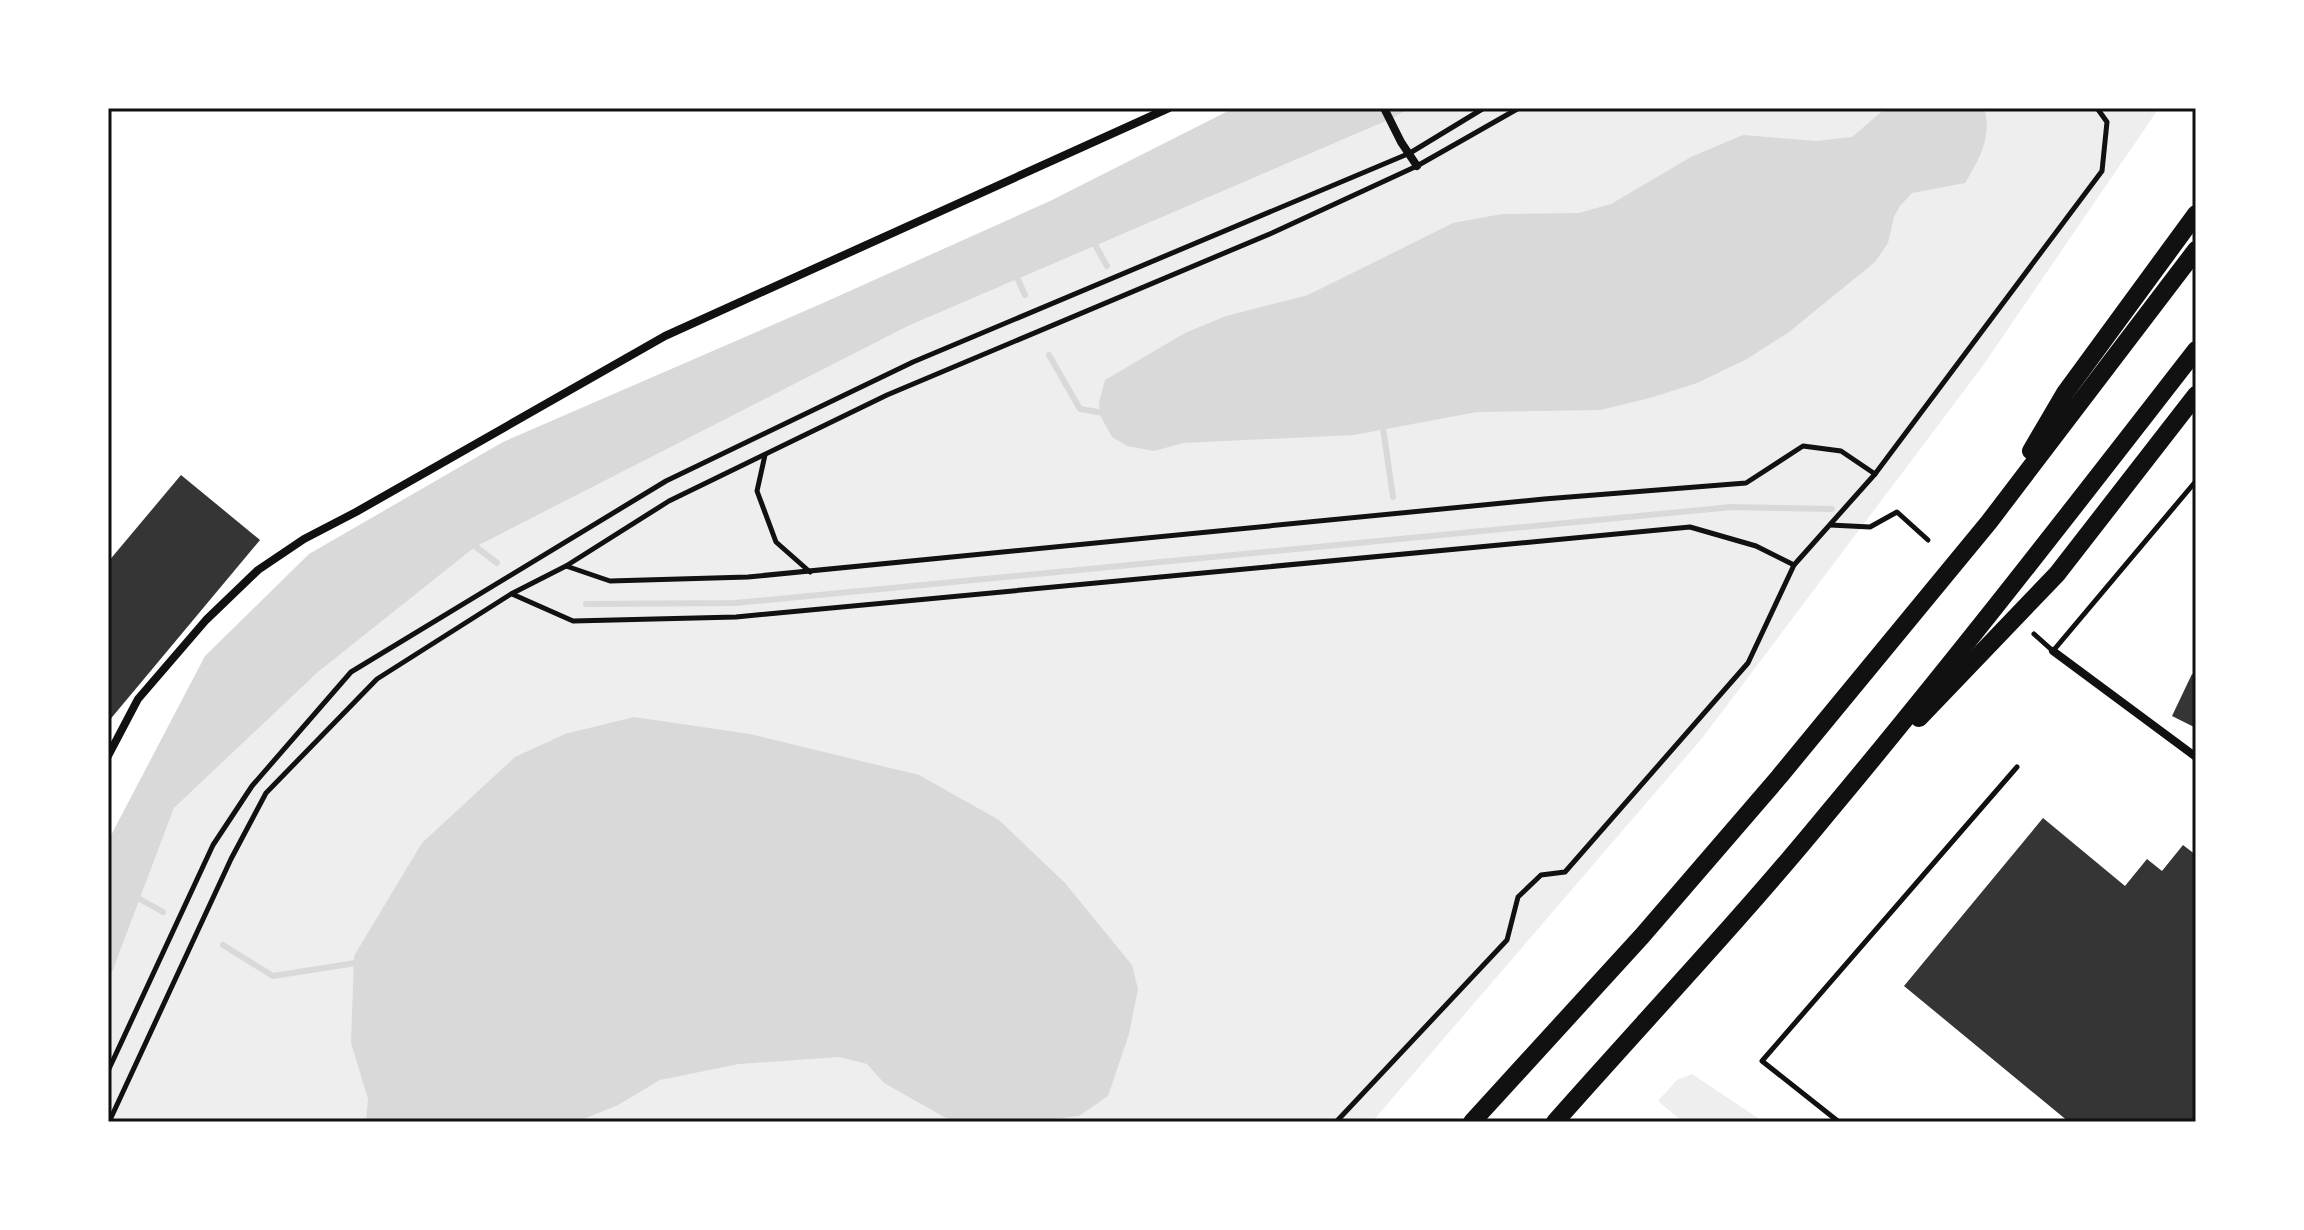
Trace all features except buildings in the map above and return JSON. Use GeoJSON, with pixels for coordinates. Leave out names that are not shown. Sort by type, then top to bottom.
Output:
{"type":"FeatureCollection","features":[{"type":"Feature","properties":{"kind":"highway"},"geometry":{"type":"LineString","coordinates":[[1989,522],[2065,393],[2196,214]]}},
{"type":"Feature","properties":{"kind":"highway"},"geometry":{"type":"LineString","coordinates":[[1472,1122],[1662,913],[1779,777],[1989,522],[2196,250]]}},
{"type":"Feature","properties":{"kind":"highway"},"geometry":{"type":"LineString","coordinates":[[1555,1122],[1691,973],[1826,816],[2034,559],[2196,350]]}},
{"type":"Feature","properties":{"kind":"highway"},"geometry":{"type":"LineString","coordinates":[[1826,816],[2057,574],[2196,395]]}},
{"type":"Feature","properties":{"kind":"street"},"geometry":{"type":"LineString","coordinates":[[108,756],[138,699],[206,620],[258,570],[304,539],[665,336],[1169,108]]}},
{"type":"Feature","properties":{"kind":"street"},"geometry":{"type":"LineString","coordinates":[[1384,108],[1417,166]]}},
{"type":"Feature","properties":{"kind":"street"},"geometry":{"type":"LineString","coordinates":[[2053,651],[2196,757]]}},
{"type":"Feature","properties":{"kind":"lane"},"geometry":{"type":"LineString","coordinates":[[108,1071],[213,845],[252,786],[351,672],[666,481],[913,362],[1410,153],[1484,108]]}},
{"type":"Feature","properties":{"kind":"lane"},"geometry":{"type":"LineString","coordinates":[[109,1122],[231,859],[266,793],[377,679],[511,594],[566,566],[669,501],[887,395],[1272,233],[1417,166],[1519,108]]}},
{"type":"Feature","properties":{"kind":"lane"},"geometry":{"type":"LineString","coordinates":[[1336,1122],[1507,940],[1518,897],[1541,875],[1565,872],[1748,663],[1794,565],[1875,474],[2102,171],[2107,122],[2097,108]]}},
{"type":"Feature","properties":{"kind":"lane"},"geometry":{"type":"LineString","coordinates":[[566,566],[610,581],[748,577],[1544,499],[1746,483],[1803,446],[1841,451],[1875,474]]}},
{"type":"Feature","properties":{"kind":"lane"},"geometry":{"type":"LineString","coordinates":[[765,454],[757,491],[776,542],[810,572]]}},
{"type":"Feature","properties":{"kind":"lane"},"geometry":{"type":"LineString","coordinates":[[2034,634],[2053,651],[2196,481]]}},
{"type":"Feature","properties":{"kind":"lane"},"geometry":{"type":"LineString","coordinates":[[1829,525],[1870,527],[1897,512],[1928,540]]}},
{"type":"Feature","properties":{"kind":"lane"},"geometry":{"type":"LineString","coordinates":[[511,594],[573,621],[736,617],[1690,527],[1756,546],[1794,565]]}},
{"type":"Feature","properties":{"kind":"lane"},"geometry":{"type":"LineString","coordinates":[[1839,1122],[1762,1061],[2017,767]]}},
{"type":"Feature","properties":{"kind":"shaded area"},"geometry":{"type":"Polygon","coordinates":[[[1234,108],[1410,108],[1393,118],[908,326],[475,547],[318,672],[174,808],[108,983],[108,841],[205,656],[309,554],[503,442],[1050,201],[1234,108]]]}},
{"type":"Feature","properties":{"kind":"shaded area"},"geometry":{"type":"Polygon","coordinates":[[[1410,108],[2159,108],[1982,367],[1703,737],[1372,1122],[108,1122],[108,983],[174,808],[318,672],[475,547],[908,326],[1393,118],[1410,108]]]}},
{"type":"Feature","properties":{"kind":"shaded area"},"geometry":{"type":"Polygon","coordinates":[[[1886,108],[1984,108],[1986,138],[1965,183],[1912,193],[1894,217],[1888,243],[1875,262],[1789,332],[1747,359],[1697,383],[1600,410],[1477,412],[1354,435],[1183,443],[1154,451],[1127,446],[1112,437],[1100,415],[1099,402],[1105,380],[1185,333],[1226,316],[1308,295],[1453,223],[1502,214],[1579,213],[1611,204],[1691,157],[1743,135],[1816,141],[1852,137],[1886,108]]]}},
{"type":"Feature","properties":{"kind":"shaded area"},"geometry":{"type":"Polygon","coordinates":[[[634,717],[750,734],[919,775],[999,820],[1065,883],[1132,965],[1138,989],[1129,1034],[1108,1096],[1079,1116],[1027,1122],[953,1122],[884,1083],[867,1064],[839,1057],[739,1064],[660,1080],[618,1105],[576,1122],[366,1122],[368,1099],[351,1043],[354,956],[422,843],[515,757],[565,734],[634,717]]]}},
{"type":"Feature","properties":{"kind":"shaded area"},"geometry":{"type":"Polygon","coordinates":[[[1692,1074],[1764,1122],[1683,1122],[1658,1101],[1677,1080],[1692,1074]]]}},
{"type":"Feature","properties":{"kind":"waterway"},"geometry":{"type":"LineString","coordinates":[[1093,241],[1107,266]]}},
{"type":"Feature","properties":{"kind":"waterway"},"geometry":{"type":"LineString","coordinates":[[1015,273],[1025,295]]}},
{"type":"Feature","properties":{"kind":"waterway"},"geometry":{"type":"LineString","coordinates":[[1049,355],[1080,409],[1104,413]]}},
{"type":"Feature","properties":{"kind":"waterway"},"geometry":{"type":"LineString","coordinates":[[1382,421],[1393,497]]}},
{"type":"Feature","properties":{"kind":"waterway"},"geometry":{"type":"LineString","coordinates":[[586,604],[735,603],[1732,507],[1832,509]]}},
{"type":"Feature","properties":{"kind":"waterway"},"geometry":{"type":"LineString","coordinates":[[471,543],[497,563]]}},
{"type":"Feature","properties":{"kind":"waterway"},"geometry":{"type":"LineString","coordinates":[[136,897],[163,912]]}},
{"type":"Feature","properties":{"kind":"waterway"},"geometry":{"type":"LineString","coordinates":[[223,945],[273,976],[362,962]]}}]}
